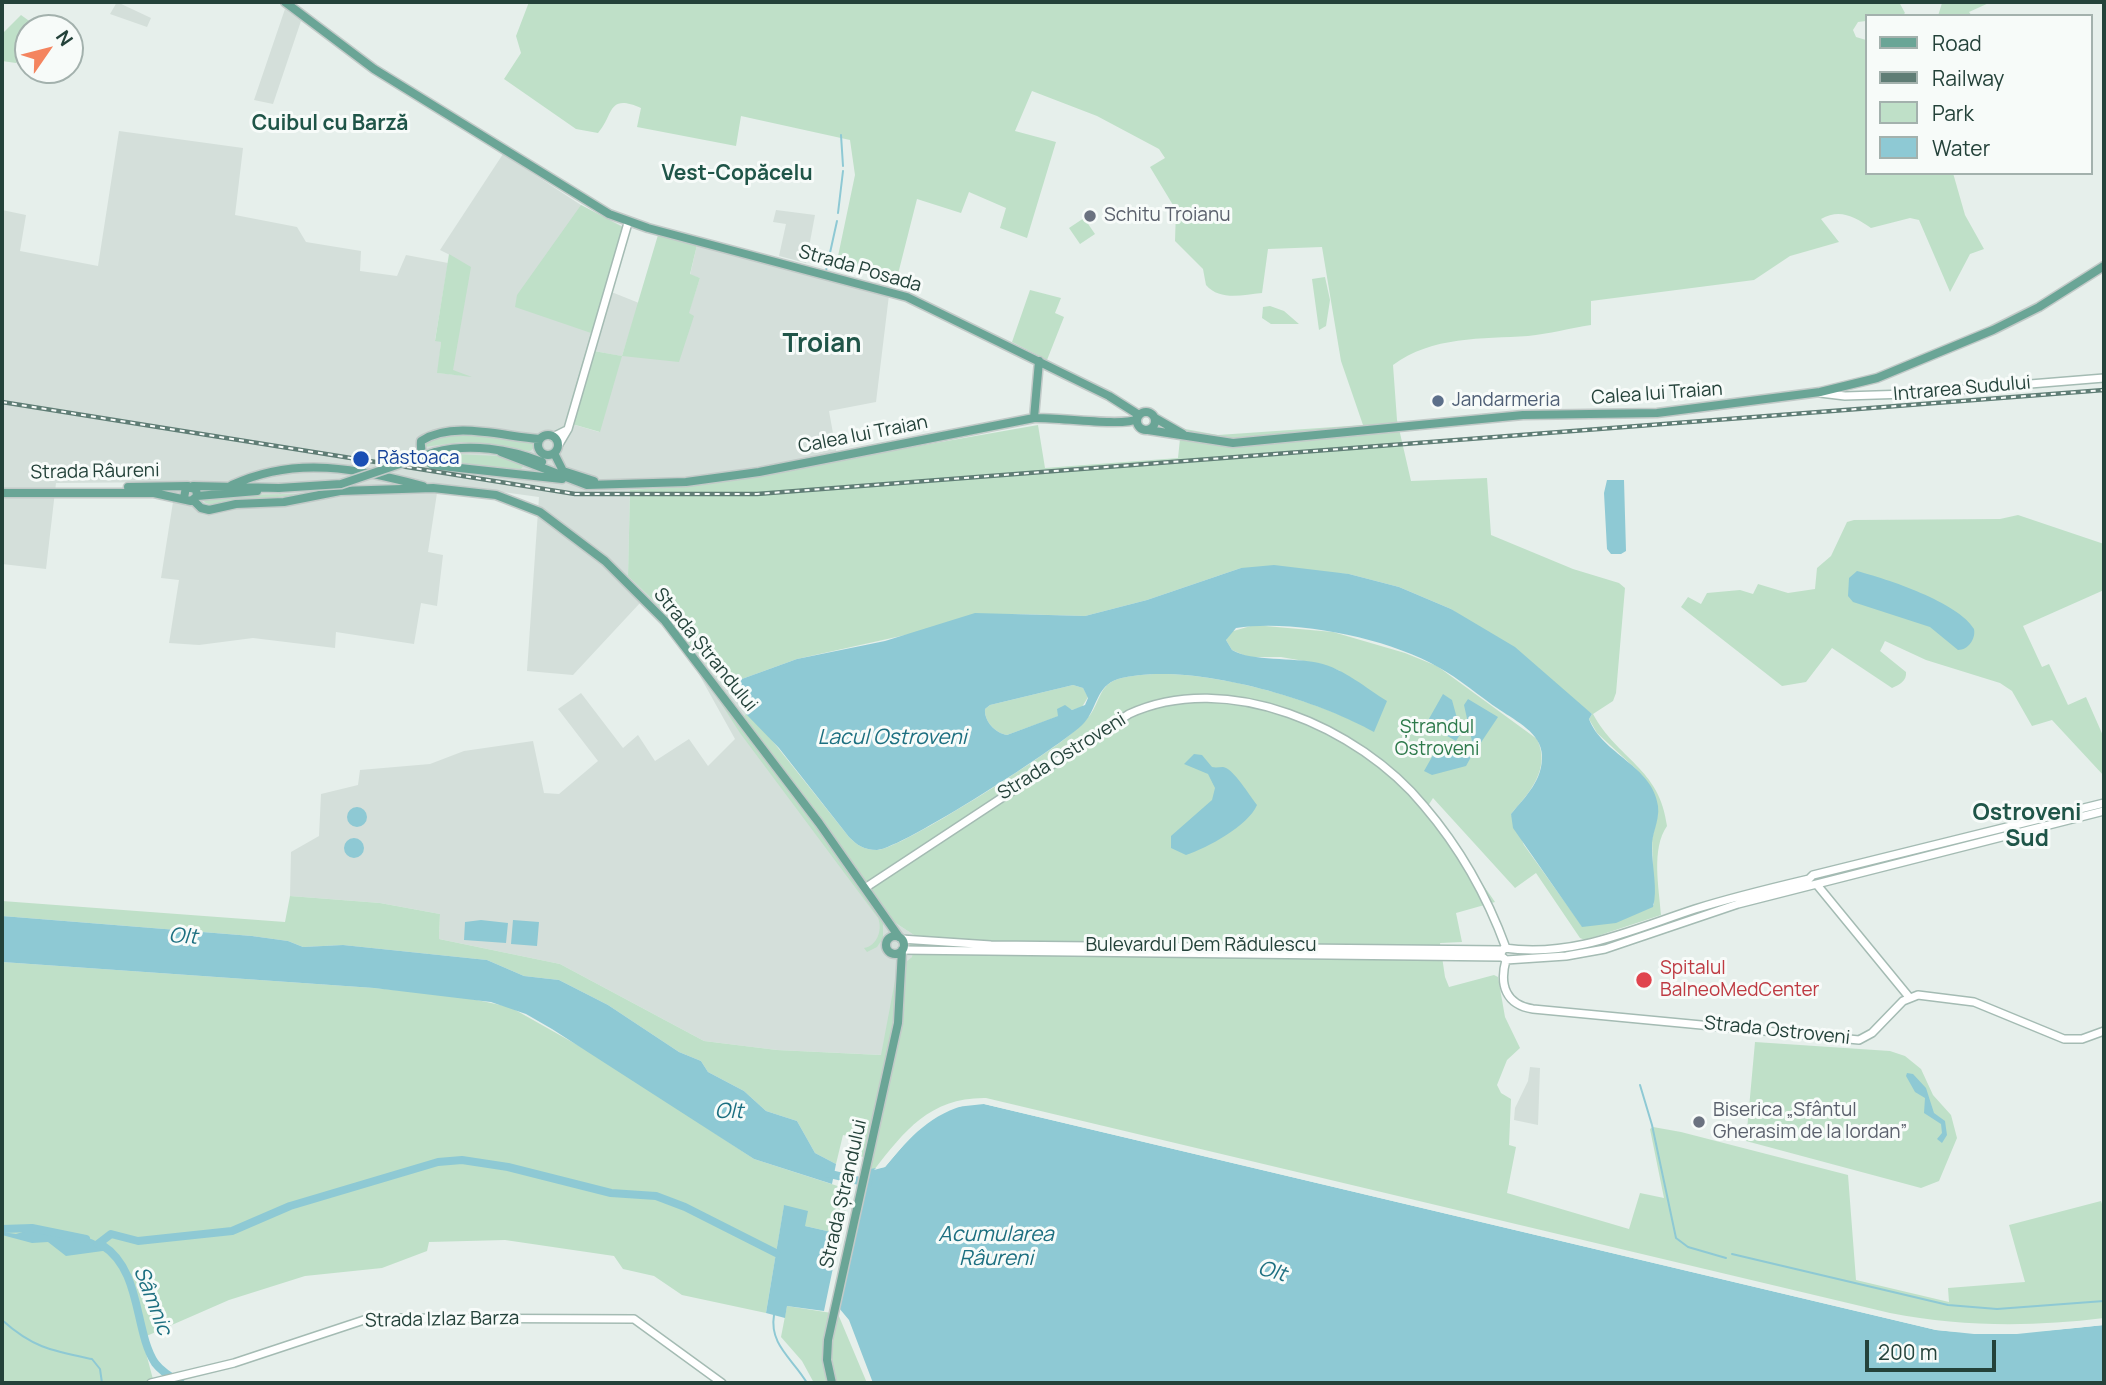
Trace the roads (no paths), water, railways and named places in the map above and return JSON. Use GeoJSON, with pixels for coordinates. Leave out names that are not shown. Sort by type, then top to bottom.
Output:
{"type":"FeatureCollection","features":[{"type":"Feature","properties":{"kind":"main road","name":"Strada Posada"},"geometry":{"type":"LineString","coordinates":[[285,2],[374,68],[593,205],[628,223],[907,297],[1109,396],[1136,404],[1141,415],[1155,418]]}},
{"type":"Feature","properties":{"kind":"main road","name":"Calea lui Traian"},"geometry":{"type":"LineString","coordinates":[[526,459],[570,480],[597,486],[727,477],[1034,418],[1073,418],[1240,443],[1522,415],[1649,414],[1820,393],[1877,378],[1993,330],[2039,307],[2104,266]]}},
{"type":"Feature","properties":{"kind":"main road"},"geometry":{"type":"LineString","coordinates":[[1034,418],[1039,361]]}},
{"type":"Feature","properties":{"kind":"main road"},"geometry":{"type":"LineString","coordinates":[[1141,415],[1145,430],[1155,424],[1155,418]]}},
{"type":"Feature","properties":{"kind":"main road","name":"Calea lui Traian"},"geometry":{"type":"LineString","coordinates":[[1107,423],[1128,423],[1141,415]]}},
{"type":"Feature","properties":{"kind":"main road","name":"Calea lui Traian"},"geometry":{"type":"LineString","coordinates":[[1155,418],[1186,436]]}},
{"type":"Feature","properties":{"kind":"main road"},"geometry":{"type":"LineString","coordinates":[[539,444],[457,431],[434,434],[421,441],[424,457],[432,465],[570,480]]}},
{"type":"Feature","properties":{"kind":"main road"},"geometry":{"type":"LineString","coordinates":[[524,474],[526,459],[539,444],[552,437],[563,471]]}},
{"type":"Feature","properties":{"kind":"main road"},"geometry":{"type":"LineString","coordinates":[[539,444],[545,455],[556,449]]}},
{"type":"Feature","properties":{"kind":"main road","name":"Calea lui Traian"},"geometry":{"type":"LineString","coordinates":[[192,498],[279,488],[341,485],[435,452],[465,448],[501,452],[590,480],[624,484]]}},
{"type":"Feature","properties":{"kind":"main road"},"geometry":{"type":"LineString","coordinates":[[232,485],[273,470],[338,468],[433,488]]}},
{"type":"Feature","properties":{"kind":"main road"},"geometry":{"type":"LineString","coordinates":[[374,490],[381,483],[379,475]]}},
{"type":"Feature","properties":{"kind":"main road"},"geometry":{"type":"LineString","coordinates":[[190,486],[192,498],[183,491],[190,486]]}},
{"type":"Feature","properties":{"kind":"main road","name":"Calea lui Traian"},"geometry":{"type":"LineString","coordinates":[[190,486],[279,488]]}},
{"type":"Feature","properties":{"kind":"main road","name":"Strada Râureni"},"geometry":{"type":"LineString","coordinates":[[2,491],[190,486]]}},
{"type":"Feature","properties":{"kind":"main road","name":"Strada Ștrandului"},"geometry":{"type":"LineString","coordinates":[[192,498],[201,508],[209,510],[236,504],[284,502],[334,492],[433,488],[487,493],[524,504],[562,526],[616,571],[656,611],[696,659],[865,888],[900,938],[900,1012],[833,1313],[827,1350],[832,1383]]}},
{"type":"Feature","properties":{"kind":"main road","name":"Strada Râureni"},"geometry":{"type":"LineString","coordinates":[[2,491],[154,493],[192,498]]}},
{"type":"Feature","properties":{"kind":"main road","name":"Strada Ștrandului"},"geometry":{"type":"LineString","coordinates":[[883,916],[887,950],[900,966]]}},
{"type":"Feature","properties":{"kind":"main road"},"geometry":{"type":"LineString","coordinates":[[892,928],[913,945]]}},
{"type":"Feature","properties":{"kind":"main road"},"geometry":{"type":"LineString","coordinates":[[887,941],[890,937],[900,938]]}},
{"type":"Feature","properties":{"kind":"main road"},"geometry":{"type":"LineString","coordinates":[[891,953],[902,950]]}},
{"type":"Feature","properties":{"kind":"street"},"geometry":{"type":"LineString","coordinates":[[556,449],[568,429],[628,223]]}},
{"type":"Feature","properties":{"kind":"street","name":"Intrarea Sudului"},"geometry":{"type":"LineString","coordinates":[[1820,393],[1845,396],[1907,394],[2104,378]]}},
{"type":"Feature","properties":{"kind":"street"},"geometry":{"type":"LineString","coordinates":[[552,437],[568,429]]}},
{"type":"Feature","properties":{"kind":"street","name":"Strada Ostroveni"},"geometry":{"type":"LineString","coordinates":[[865,888],[1129,714],[1164,701],[1211,698],[1262,707],[1296,718],[1351,745],[1395,776],[1426,807],[1470,870],[1494,916],[1505,954],[1503,979],[1510,999],[1524,1007],[1846,1040],[1868,1037],[1909,997]]}},
{"type":"Feature","properties":{"kind":"street"},"geometry":{"type":"LineString","coordinates":[[2104,803],[1818,876],[1814,884],[1909,997],[1922,995],[1967,1000],[2064,1039],[2082,1039],[2104,1031]]}},
{"type":"Feature","properties":{"kind":"street","name":"Bulevardul Dem Rădulescu"},"geometry":{"type":"LineString","coordinates":[[902,950],[913,945],[1003,945],[1505,954],[1593,944],[1726,900],[1832,881],[2104,811]]}},
{"type":"Feature","properties":{"kind":"street"},"geometry":{"type":"LineString","coordinates":[[1830,900],[1828,891],[1832,881]]}},
{"type":"Feature","properties":{"kind":"street","name":"Bulevardul Dem Rădulescu"},"geometry":{"type":"LineString","coordinates":[[900,938],[913,945]]}},
{"type":"Feature","properties":{"kind":"street"},"geometry":{"type":"LineString","coordinates":[[900,966],[913,945]]}},
{"type":"Feature","properties":{"kind":"street","name":"Strada Izlaz Barza"},"geometry":{"type":"LineString","coordinates":[[154,1383],[234,1363],[370,1318],[634,1319],[722,1383]]}},
{"type":"Feature","properties":{"kind":"water"},"geometry":{"type":"Polygon","coordinates":[[[1607,480],[1624,480],[1626,551],[1621,554],[1611,554],[1607,549],[1604,493],[1607,480]]]}},
{"type":"Feature","properties":{"kind":"water","name":"Lacul Ostroveni"},"geometry":{"type":"Polygon","coordinates":[[[1274,565],[1349,574],[1399,587],[1451,609],[1515,647],[1592,714],[1589,719],[1595,731],[1647,780],[1654,792],[1658,817],[1652,843],[1655,886],[1653,907],[1616,923],[1582,927],[1513,828],[1511,814],[1528,794],[1540,772],[1542,755],[1537,740],[1520,723],[1446,672],[1394,647],[1340,633],[1285,626],[1259,626],[1236,628],[1226,640],[1232,650],[1240,654],[1319,663],[1354,679],[1387,701],[1374,732],[1349,719],[1285,695],[1213,678],[1146,674],[1118,679],[1101,692],[1084,723],[1047,752],[917,833],[877,850],[861,846],[849,837],[779,748],[746,714],[728,684],[797,659],[885,641],[975,613],[1085,616],[1147,600],[1241,568],[1274,565]],[[1073,685],[990,705],[985,709],[986,718],[995,729],[1007,735],[1058,716],[1057,709],[1065,705],[1072,710],[1085,705],[1088,698],[1083,688],[1073,685]]]}},
{"type":"Feature","properties":{"kind":"water"},"geometry":{"type":"Polygon","coordinates":[[[1857,571],[1938,601],[1966,619],[1974,629],[1974,637],[1965,648],[1958,650],[1930,627],[1853,602],[1848,596],[1849,578],[1857,571]]]}},
{"type":"Feature","properties":{"kind":"water"},"geometry":{"type":"Polygon","coordinates":[[[1443,694],[1452,700],[1461,733],[1456,741],[1426,724],[1443,694]]]}},
{"type":"Feature","properties":{"kind":"water"},"geometry":{"type":"Polygon","coordinates":[[[1468,699],[1498,717],[1480,744],[1472,741],[1464,705],[1468,699]]]}},
{"type":"Feature","properties":{"kind":"water"},"geometry":{"type":"Polygon","coordinates":[[[1441,741],[1471,757],[1466,766],[1432,775],[1424,771],[1441,741]]]}},
{"type":"Feature","properties":{"kind":"water"},"geometry":{"type":"Polygon","coordinates":[[[1194,754],[1202,755],[1212,767],[1223,767],[1232,772],[1257,805],[1236,828],[1215,842],[1186,855],[1171,848],[1171,836],[1212,800],[1215,788],[1208,774],[1184,764],[1194,754]]]}},
{"type":"Feature","properties":{"kind":"water"},"geometry":{"type":"Polygon","coordinates":[[[357,807],[364,810],[367,817],[364,824],[357,827],[350,824],[347,817],[350,810],[357,807]]]}},
{"type":"Feature","properties":{"kind":"water"},"geometry":{"type":"Polygon","coordinates":[[[354,838],[361,841],[364,848],[361,855],[354,858],[347,855],[344,848],[347,841],[354,838]]]}},
{"type":"Feature","properties":{"kind":"water","name":"Olt"},"geometry":{"type":"Polygon","coordinates":[[[2,916],[252,936],[288,941],[303,947],[343,945],[487,960],[524,976],[559,980],[608,1005],[679,1052],[701,1061],[708,1072],[744,1091],[766,1111],[797,1121],[815,1153],[836,1164],[832,1184],[754,1159],[552,1029],[526,1014],[491,1002],[374,988],[2,962],[2,916]]]}},
{"type":"Feature","properties":{"kind":"water"},"geometry":{"type":"Polygon","coordinates":[[[481,920],[508,923],[506,943],[464,940],[465,922],[481,920]]]}},
{"type":"Feature","properties":{"kind":"water"},"geometry":{"type":"Polygon","coordinates":[[[513,920],[539,922],[537,946],[511,944],[513,920]]]}},
{"type":"Feature","properties":{"kind":"water"},"geometry":{"type":"Polygon","coordinates":[[[1907,1073],[1913,1074],[1926,1088],[1934,1113],[1945,1121],[1947,1135],[1942,1143],[1937,1139],[1942,1133],[1941,1124],[1924,1113],[1925,1098],[1915,1092],[1906,1076],[1907,1073]]]}},
{"type":"Feature","properties":{"kind":"water","name":"Acumularea Râureni"},"geometry":{"type":"Polygon","coordinates":[[[970,1104],[984,1104],[1936,1330],[1999,1333],[2104,1325],[2104,1383],[873,1383],[849,1320],[839,1308],[869,1169],[885,1167],[922,1128],[944,1113],[970,1104]]]}},
{"type":"Feature","properties":{"kind":"water"},"geometry":{"type":"Polygon","coordinates":[[[784,1205],[808,1211],[805,1226],[840,1234],[824,1311],[787,1306],[785,1318],[766,1313],[784,1205]]]}},
{"type":"Feature","properties":{"kind":"water"},"geometry":{"type":"Polygon","coordinates":[[[29,1230],[85,1237],[110,1250],[66,1256],[48,1242],[32,1243],[2,1235],[2,1232],[16,1234],[29,1230]]]}},
{"type":"Feature","properties":{"kind":"waterway"},"geometry":{"type":"LineString","coordinates":[[841,135],[843,166]]}},
{"type":"Feature","properties":{"kind":"waterway"},"geometry":{"type":"LineString","coordinates":[[838,213],[843,171]]}},
{"type":"Feature","properties":{"kind":"waterway"},"geometry":{"type":"LineString","coordinates":[[826,271],[837,221]]}},
{"type":"Feature","properties":{"kind":"waterway"},"geometry":{"type":"LineString","coordinates":[[1640,1085],[1652,1125],[1676,1238],[1688,1247],[1726,1258]]}},
{"type":"Feature","properties":{"kind":"waterway"},"geometry":{"type":"LineString","coordinates":[[98,1244],[111,1234],[138,1241],[232,1231],[290,1206],[438,1162],[462,1160],[508,1167],[611,1193],[656,1196],[685,1207],[776,1253]]}},
{"type":"Feature","properties":{"kind":"waterway","name":"Olt"},"geometry":{"type":"LineString","coordinates":[[826,1173],[868,1183]]}},
{"type":"Feature","properties":{"kind":"waterway","name":"Sâmnic"},"geometry":{"type":"LineString","coordinates":[[2,1229],[32,1228],[86,1239]]}},
{"type":"Feature","properties":{"kind":"waterway","name":"Sâmnic"},"geometry":{"type":"LineString","coordinates":[[102,1245],[115,1256],[124,1269],[136,1301],[143,1335],[155,1363],[163,1372],[181,1383]]}},
{"type":"Feature","properties":{"kind":"waterway"},"geometry":{"type":"LineString","coordinates":[[1732,1254],[1948,1305],[1997,1309],[2104,1301]]}},
{"type":"Feature","properties":{"kind":"waterway"},"geometry":{"type":"LineString","coordinates":[[774,1315],[775,1335],[783,1351],[807,1383]]}},
{"type":"Feature","properties":{"kind":"waterway"},"geometry":{"type":"LineString","coordinates":[[2,1320],[34,1343],[92,1359],[100,1369],[102,1383]]}},
{"type":"Feature","properties":{"kind":"railway"},"geometry":{"type":"LineString","coordinates":[[2,402],[575,494],[757,494],[2104,390]]}},
{"type":"Feature","properties":{"kind":"place","name":"Schitu Troianu"},"geometry":{"type":"Point","coordinates":[1090,216]}},
{"type":"Feature","properties":{"kind":"place","name":"Jandarmeria"},"geometry":{"type":"Point","coordinates":[1438,401]}},
{"type":"Feature","properties":{"kind":"place","name":"Răstoaca"},"geometry":{"type":"Point","coordinates":[361,459]}},
{"type":"Feature","properties":{"kind":"place","name":"Spitalul BalneoMedCenter"},"geometry":{"type":"Point","coordinates":[1644,980]}},
{"type":"Feature","properties":{"kind":"place","name":"Biserica „Sfântul Gherasim de la Iordan”"},"geometry":{"type":"Point","coordinates":[1699,1122]}},
{"type":"Feature","properties":{"kind":"district","name":"Cuibul cu Barză"},"geometry":{"type":"Point","coordinates":[330,124]}},
{"type":"Feature","properties":{"kind":"district","name":"Vest-Copăcelu"},"geometry":{"type":"Point","coordinates":[737,174]}},
{"type":"Feature","properties":{"kind":"district","name":"Troian"},"geometry":{"type":"Point","coordinates":[822,345]}},
{"type":"Feature","properties":{"kind":"district","name":"Ostroveni Sud"},"geometry":{"type":"Point","coordinates":[2027,827]}},
{"type":"Feature","properties":{"kind":"park label","name":"Ștrandul Ostroveni"},"geometry":{"type":"Point","coordinates":[1437,739]}}]}
